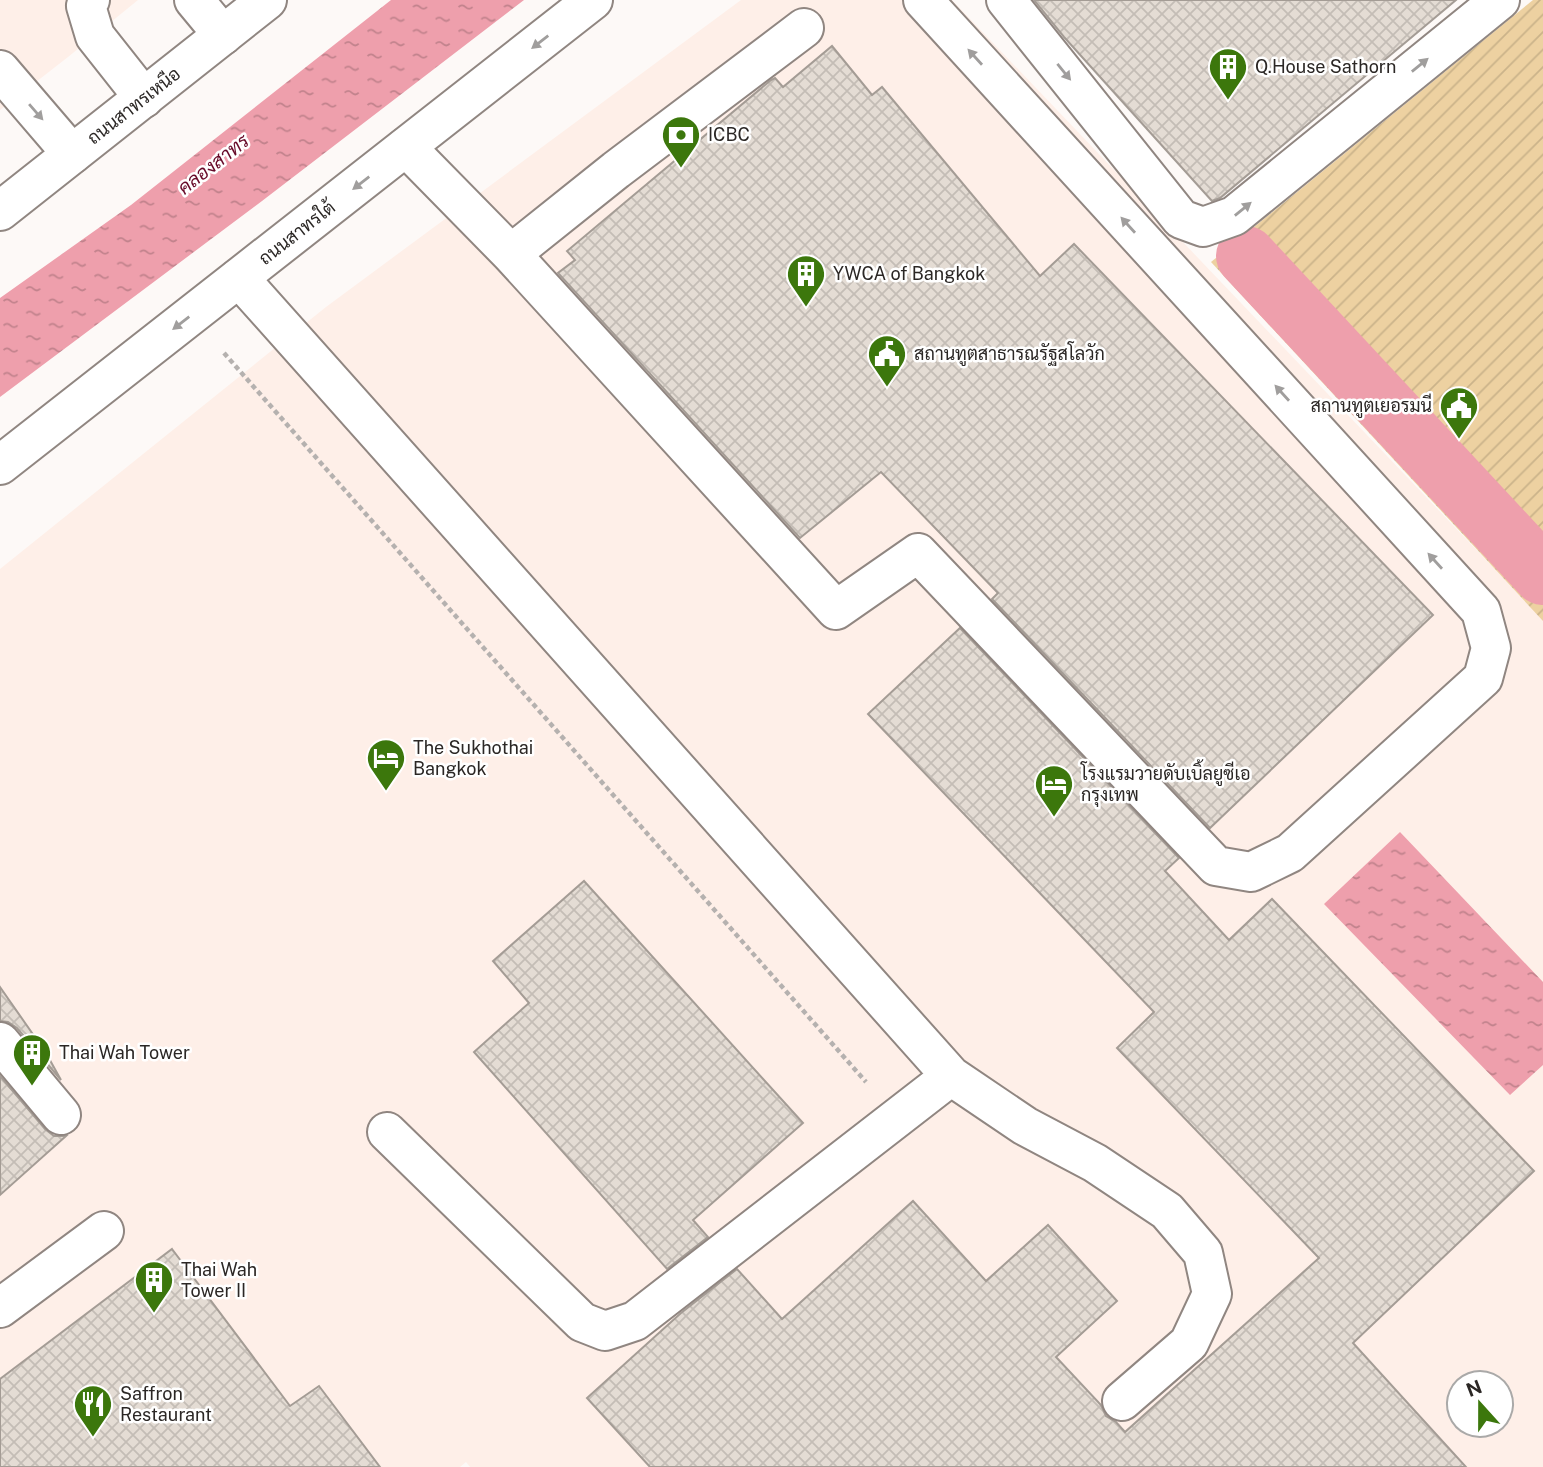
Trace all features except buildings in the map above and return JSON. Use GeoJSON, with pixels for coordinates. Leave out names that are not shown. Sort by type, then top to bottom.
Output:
{"type":"FeatureCollection","features":[{"type":"Feature","properties":{"kind":"main road"},"geometry":{"type":"LineString","coordinates":[[90,0],[86,6],[95,36],[144,97]]}},
{"type":"Feature","properties":{"kind":"main road"},"geometry":{"type":"LineString","coordinates":[[194,0],[223,35]]}},
{"type":"Feature","properties":{"kind":"main road","name":"ถนนสาทรเหนือ"},"geometry":{"type":"LineString","coordinates":[[0,211],[267,0]]}},
{"type":"Feature","properties":{"kind":"main road","name":"ถนนสาทรใต้"},"geometry":{"type":"LineString","coordinates":[[0,465],[593,0]]}},
{"type":"Feature","properties":{"kind":"main road"},"geometry":{"type":"LineString","coordinates":[[406,147],[511,254],[836,610],[918,553],[1216,866],[1251,872],[1290,853],[1483,678],[1491,648],[1481,611],[923,0]]}},
{"type":"Feature","properties":{"kind":"main road"},"geometry":{"type":"LineString","coordinates":[[1006,0],[1181,219],[1203,227],[1234,216],[1500,0]]}},
{"type":"Feature","properties":{"kind":"main road"},"geometry":{"type":"LineString","coordinates":[[511,254],[616,170],[804,28]]}},
{"type":"Feature","properties":{"kind":"main road"},"geometry":{"type":"LineString","coordinates":[[0,70],[72,154]]}},
{"type":"Feature","properties":{"kind":"main road"},"geometry":{"type":"LineString","coordinates":[[239,278],[951,1076],[1025,1126],[1095,1163],[1167,1211],[1203,1253],[1212,1294],[1189,1343],[1122,1401]]}},
{"type":"Feature","properties":{"kind":"main road"},"geometry":{"type":"LineString","coordinates":[[0,1042],[61,1115]]}},
{"type":"Feature","properties":{"kind":"main road"},"geometry":{"type":"LineString","coordinates":[[387,1132],[582,1322],[605,1331],[635,1321],[951,1076]]}},
{"type":"Feature","properties":{"kind":"main road"},"geometry":{"type":"LineString","coordinates":[[0,1308],[104,1231]]}},
{"type":"Feature","properties":{"kind":"path"},"geometry":{"type":"LineString","coordinates":[[191,315],[897,1117]]}},
{"type":"Feature","properties":{"kind":"shaded area"},"geometry":{"type":"Polygon","coordinates":[[[0,0],[138,0],[0,110],[0,0]]]}},
{"type":"Feature","properties":{"kind":"shaded area"},"geometry":{"type":"Polygon","coordinates":[[[741,0],[952,0],[1490,564],[1533,0],[1543,0],[1543,1467],[470,1467],[466,1462],[460,1467],[0,1467],[0,569],[326,307],[741,0]]]}},
{"type":"Feature","properties":{"kind":"shaded area","name":"สถานทูตเยอรมนี"},"geometry":{"type":"Polygon","coordinates":[[[1533,0],[1543,0],[1543,621],[1211,262],[1533,0]]]}},
{"type":"Feature","properties":{"kind":"water","name":"คลองสาทร"},"geometry":{"type":"Polygon","coordinates":[[[391,0],[524,0],[0,397],[0,298],[131,205],[391,0]]]}},
{"type":"Feature","properties":{"kind":"water"},"geometry":{"type":"Polygon","coordinates":[[[1400,832],[1543,982],[1543,1065],[1510,1095],[1324,904],[1400,832]]]}},
{"type":"Feature","properties":{"kind":"waterway"},"geometry":{"type":"LineString","coordinates":[[1246,256],[1543,575]]}},
{"type":"Feature","properties":{"kind":"place","name":"Q.House Sathorn"},"geometry":{"type":"Point","coordinates":[1228,101]}},
{"type":"Feature","properties":{"kind":"place","name":"ICBC"},"geometry":{"type":"Point","coordinates":[681,169]}},
{"type":"Feature","properties":{"kind":"place","name":"YWCA of Bangkok"},"geometry":{"type":"Point","coordinates":[806,308]}},
{"type":"Feature","properties":{"kind":"place","name":"สถานทูตสาธารณรัฐสโลวัก"},"geometry":{"type":"Point","coordinates":[887,388]}},
{"type":"Feature","properties":{"kind":"place","name":"สถานทูตเยอรมนี"},"geometry":{"type":"Point","coordinates":[1459,440]}},
{"type":"Feature","properties":{"kind":"place","name":"The Sukhothai Bangkok"},"geometry":{"type":"Point","coordinates":[386,792]}},
{"type":"Feature","properties":{"kind":"place","name":"โรงแรมวายดับเบิ้ลยูซีเอ กรุงเทพ"},"geometry":{"type":"Point","coordinates":[1054,818]}},
{"type":"Feature","properties":{"kind":"place","name":"Thai Wah Tower"},"geometry":{"type":"Point","coordinates":[32,1087]}},
{"type":"Feature","properties":{"kind":"place","name":"Thai Wah Tower II"},"geometry":{"type":"Point","coordinates":[154,1314]}},
{"type":"Feature","properties":{"kind":"place","name":"Saffron Restaurant"},"geometry":{"type":"Point","coordinates":[93,1438]}}]}
